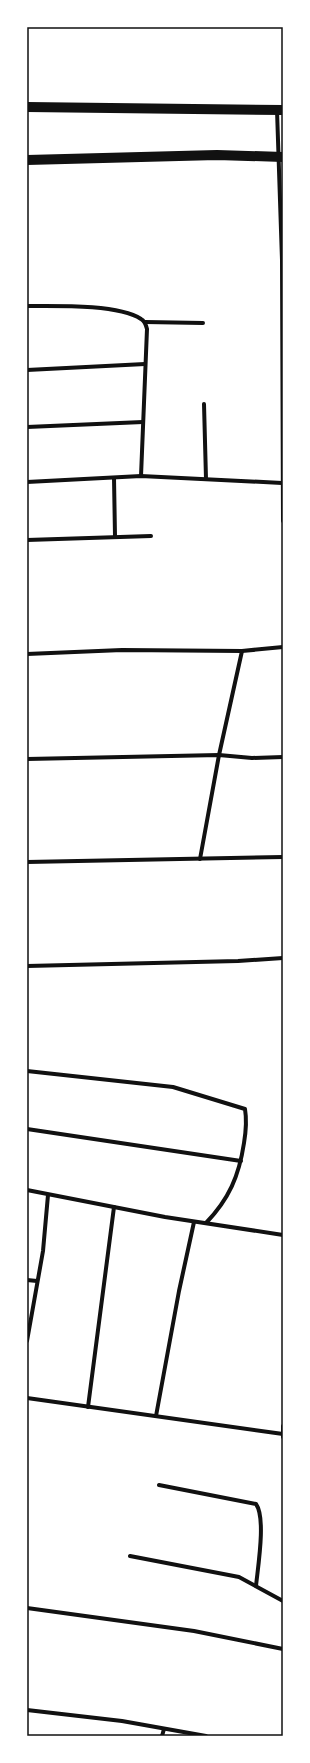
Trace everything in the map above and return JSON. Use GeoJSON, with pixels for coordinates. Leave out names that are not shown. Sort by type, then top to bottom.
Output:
{"type":"FeatureCollection","features":[{"type":"Feature","properties":{"kind":"main road"},"geometry":{"type":"LineString","coordinates":[[27,107],[280,110]]}},
{"type":"Feature","properties":{"kind":"main road"},"geometry":{"type":"LineString","coordinates":[[27,160],[217,155],[281,157]]}},
{"type":"Feature","properties":{"kind":"street"},"geometry":{"type":"LineString","coordinates":[[280,110],[283,521]]}},
{"type":"Feature","properties":{"kind":"street"},"geometry":{"type":"LineString","coordinates":[[27,306],[105,309],[131,314],[145,322],[203,323]]}},
{"type":"Feature","properties":{"kind":"street"},"geometry":{"type":"LineString","coordinates":[[141,476],[147,329],[145,322]]}},
{"type":"Feature","properties":{"kind":"street"},"geometry":{"type":"LineString","coordinates":[[27,370],[145,364]]}},
{"type":"Feature","properties":{"kind":"street"},"geometry":{"type":"LineString","coordinates":[[204,404],[206,479]]}},
{"type":"Feature","properties":{"kind":"street"},"geometry":{"type":"LineString","coordinates":[[27,427],[143,422]]}},
{"type":"Feature","properties":{"kind":"street"},"geometry":{"type":"LineString","coordinates":[[27,482],[141,476],[282,483]]}},
{"type":"Feature","properties":{"kind":"street"},"geometry":{"type":"LineString","coordinates":[[114,478],[115,536]]}},
{"type":"Feature","properties":{"kind":"street"},"geometry":{"type":"LineString","coordinates":[[27,540],[151,536]]}},
{"type":"Feature","properties":{"kind":"street"},"geometry":{"type":"LineString","coordinates":[[27,654],[122,650],[242,652],[283,647]]}},
{"type":"Feature","properties":{"kind":"street"},"geometry":{"type":"LineString","coordinates":[[200,859],[218,755],[242,652]]}},
{"type":"Feature","properties":{"kind":"street"},"geometry":{"type":"LineString","coordinates":[[27,759],[218,755],[252,758],[283,757]]}},
{"type":"Feature","properties":{"kind":"street"},"geometry":{"type":"LineString","coordinates":[[27,862],[283,857]]}},
{"type":"Feature","properties":{"kind":"street"},"geometry":{"type":"LineString","coordinates":[[27,966],[238,961],[283,958]]}},
{"type":"Feature","properties":{"kind":"street"},"geometry":{"type":"LineString","coordinates":[[27,1070],[173,1087],[245,1109],[247,1120],[241,1161],[232,1188],[220,1208],[206,1224]]}},
{"type":"Feature","properties":{"kind":"street"},"geometry":{"type":"LineString","coordinates":[[27,1129],[241,1161]]}},
{"type":"Feature","properties":{"kind":"street"},"geometry":{"type":"LineString","coordinates":[[27,1190],[194,1222],[283,1235]]}},
{"type":"Feature","properties":{"kind":"street"},"geometry":{"type":"LineString","coordinates":[[27,1341],[43,1252],[48,1195]]}},
{"type":"Feature","properties":{"kind":"street"},"geometry":{"type":"LineString","coordinates":[[88,1406],[114,1207]]}},
{"type":"Feature","properties":{"kind":"street"},"geometry":{"type":"LineString","coordinates":[[156,1416],[179,1291],[194,1222]]}},
{"type":"Feature","properties":{"kind":"street"},"geometry":{"type":"LineString","coordinates":[[27,1280],[37,1282]]}},
{"type":"Feature","properties":{"kind":"street"},"geometry":{"type":"LineString","coordinates":[[27,1398],[283,1435],[283,1426]]}},
{"type":"Feature","properties":{"kind":"street"},"geometry":{"type":"LineString","coordinates":[[159,1485],[256,1504],[260,1509],[261,1523],[256,1586]]}},
{"type":"Feature","properties":{"kind":"street"},"geometry":{"type":"LineString","coordinates":[[130,1556],[239,1577],[283,1601]]}},
{"type":"Feature","properties":{"kind":"street"},"geometry":{"type":"LineString","coordinates":[[27,1608],[194,1631],[283,1649]]}},
{"type":"Feature","properties":{"kind":"street"},"geometry":{"type":"LineString","coordinates":[[27,1710],[122,1721],[206,1736]]}},
{"type":"Feature","properties":{"kind":"street"},"geometry":{"type":"LineString","coordinates":[[162,1736],[164,1729]]}}]}
